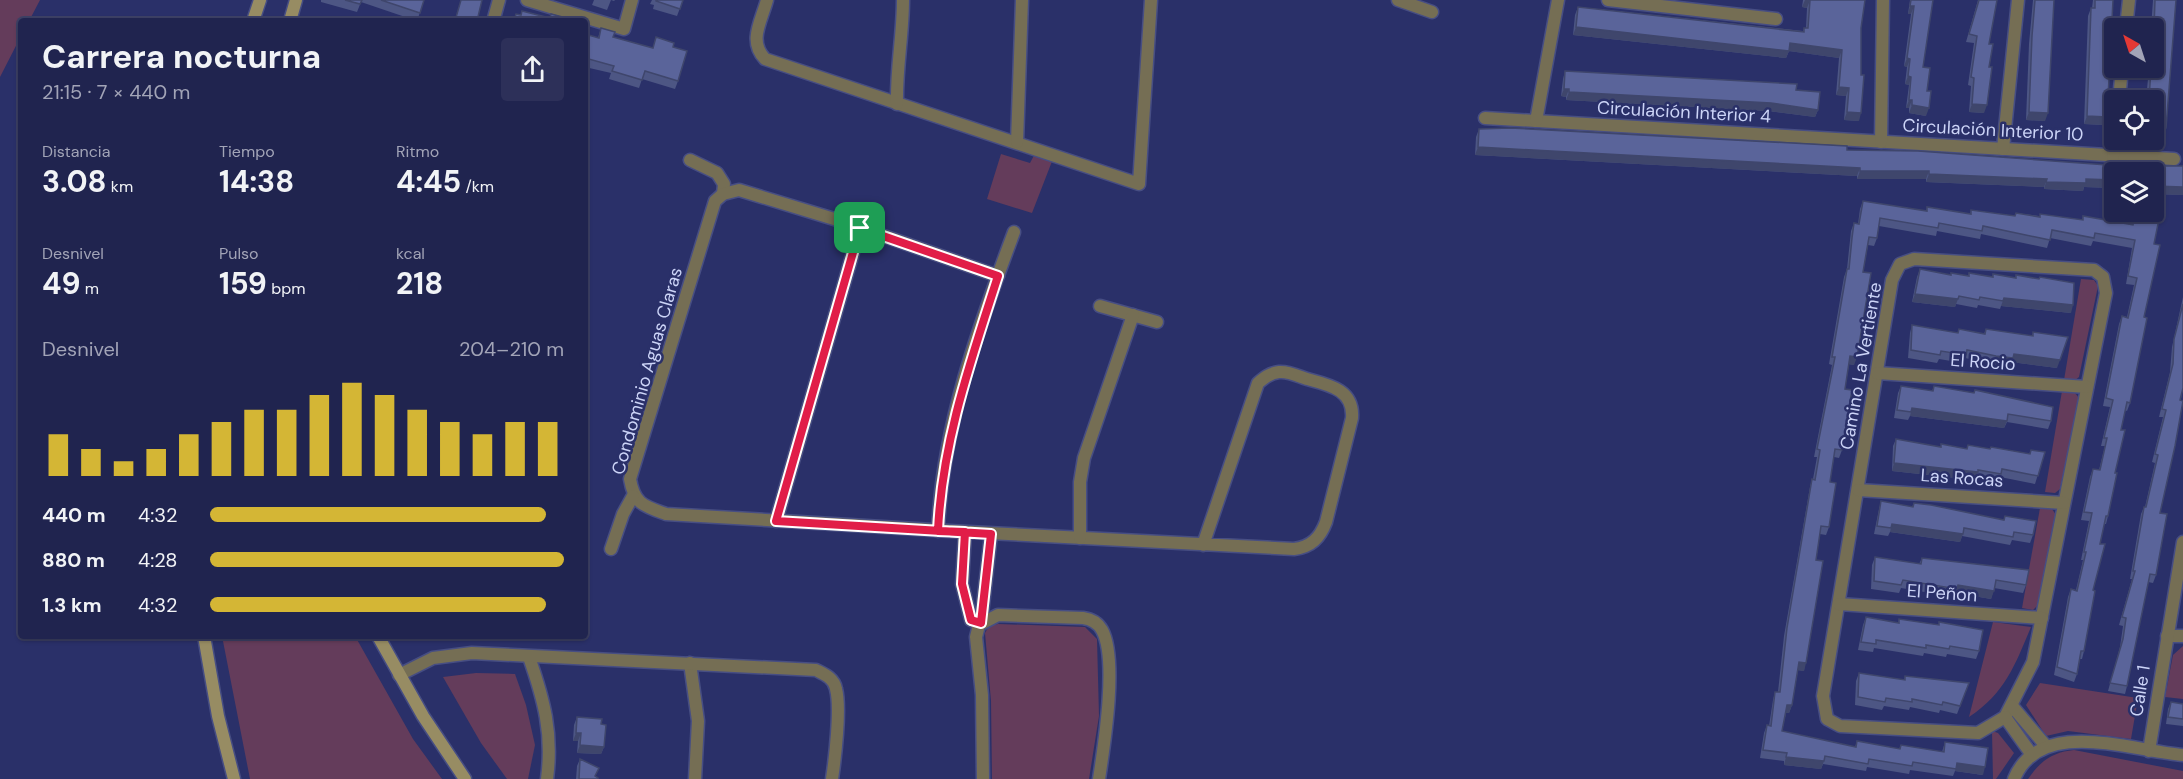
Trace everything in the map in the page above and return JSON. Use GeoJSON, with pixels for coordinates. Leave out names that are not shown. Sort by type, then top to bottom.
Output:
{"type":"FeatureCollection","features":[{"type":"Feature","properties":{"kind":"street"},"geometry":{"type":"LineString","coordinates":[[254,18],[260,0]]}},
{"type":"Feature","properties":{"kind":"street"},"geometry":{"type":"LineString","coordinates":[[291,18],[296,0]]}},
{"type":"Feature","properties":{"kind":"street"},"geometry":{"type":"LineString","coordinates":[[494,18],[499,0]]}},
{"type":"Feature","properties":{"kind":"street"},"geometry":{"type":"LineString","coordinates":[[527,0],[587,18]]}},
{"type":"Feature","properties":{"kind":"street"},"geometry":{"type":"LineString","coordinates":[[588,18],[624,29],[632,0]]}},
{"type":"Feature","properties":{"kind":"street"},"geometry":{"type":"LineString","coordinates":[[767,0],[756,39],[756,49],[765,59],[1139,184],[1151,0]]}},
{"type":"Feature","properties":{"kind":"street"},"geometry":{"type":"LineString","coordinates":[[897,104],[896,71],[903,27],[903,0]]}},
{"type":"Feature","properties":{"kind":"street"},"geometry":{"type":"LineString","coordinates":[[1017,142],[1022,0]]}},
{"type":"Feature","properties":{"kind":"street"},"geometry":{"type":"LineString","coordinates":[[1398,0],[1432,12]]}},
{"type":"Feature","properties":{"kind":"street"},"geometry":{"type":"LineString","coordinates":[[1536,121],[1558,0]]}},
{"type":"Feature","properties":{"kind":"street"},"geometry":{"type":"LineString","coordinates":[[1608,0],[1776,19]]}},
{"type":"Feature","properties":{"kind":"street"},"geometry":{"type":"LineString","coordinates":[[1881,142],[1883,0]]}},
{"type":"Feature","properties":{"kind":"street"},"geometry":{"type":"LineString","coordinates":[[2003,149],[2018,0]]}},
{"type":"Feature","properties":{"kind":"street"},"geometry":{"type":"LineString","coordinates":[[2127,18],[2129,0]]}},
{"type":"Feature","properties":{"kind":"street","name":"Circulación Interior 4"},"geometry":{"type":"LineString","coordinates":[[1485,118],[1881,142]]}},
{"type":"Feature","properties":{"kind":"street","name":"Circulación Interior 10"},"geometry":{"type":"LineString","coordinates":[[1881,142],[2174,159]]}},
{"type":"Feature","properties":{"kind":"street"},"geometry":{"type":"LineString","coordinates":[[2113,156],[2114,150]]}},
{"type":"Feature","properties":{"kind":"street"},"geometry":{"type":"LineString","coordinates":[[690,160],[717,173],[724,184],[723,194],[739,190],[844,222],[998,276]]}},
{"type":"Feature","properties":{"kind":"street","name":"Condominio Aguas Claras"},"geometry":{"type":"LineString","coordinates":[[723,194],[715,201],[630,479],[633,496],[645,506],[666,514],[991,534],[1203,545],[1294,549],[1307,546],[1319,537],[1326,522],[1352,418],[1351,405],[1344,392],[1330,385],[1283,372],[1270,374],[1258,383],[1203,545]]}},
{"type":"Feature","properties":{"kind":"street"},"geometry":{"type":"LineString","coordinates":[[776,521],[860,228]]}},
{"type":"Feature","properties":{"kind":"street"},"geometry":{"type":"LineString","coordinates":[[938,531],[940,495],[951,430],[998,276],[1014,232]]}},
{"type":"Feature","properties":{"kind":"street","name":"Camino La Vertiente"},"geometry":{"type":"LineString","coordinates":[[1914,259],[2094,270],[2103,277],[2106,293],[2033,662],[2008,712],[1978,733],[1840,726],[1827,719],[1823,696],[1877,373],[1892,280],[1900,264],[1914,259]]}},
{"type":"Feature","properties":{"kind":"street"},"geometry":{"type":"LineString","coordinates":[[1100,306],[1157,322]]}},
{"type":"Feature","properties":{"kind":"street"},"geometry":{"type":"LineString","coordinates":[[1080,538],[1080,482],[1084,458],[1133,315]]}},
{"type":"Feature","properties":{"kind":"street","name":"El Rocio"},"geometry":{"type":"LineString","coordinates":[[1877,373],[2086,387]]}},
{"type":"Feature","properties":{"kind":"street","name":"Las Rocas"},"geometry":{"type":"LineString","coordinates":[[1858,490],[2064,503]]}},
{"type":"Feature","properties":{"kind":"street"},"geometry":{"type":"LineString","coordinates":[[611,549],[619,523],[633,496]]}},
{"type":"Feature","properties":{"kind":"street"},"geometry":{"type":"LineString","coordinates":[[965,532],[963,596],[971,620],[981,623],[998,615],[1083,618],[1100,626],[1107,645],[1108,676],[1107,721],[1099,779]]}},
{"type":"Feature","properties":{"kind":"street"},"geometry":{"type":"LineString","coordinates":[[983,779],[982,695],[976,641],[981,623],[991,534]]}},
{"type":"Feature","properties":{"kind":"street","name":"Calle 1"},"geometry":{"type":"LineString","coordinates":[[2149,751],[2183,542]]}},
{"type":"Feature","properties":{"kind":"street","name":"El Peñon"},"geometry":{"type":"LineString","coordinates":[[1839,604],[2042,618]]}},
{"type":"Feature","properties":{"kind":"street"},"geometry":{"type":"LineString","coordinates":[[2167,636],[2183,636]]}},
{"type":"Feature","properties":{"kind":"street"},"geometry":{"type":"LineString","coordinates":[[205,639],[218,716],[234,779]]}},
{"type":"Feature","properties":{"kind":"street"},"geometry":{"type":"LineString","coordinates":[[380,639],[399,675],[465,779]]}},
{"type":"Feature","properties":{"kind":"street"},"geometry":{"type":"LineString","coordinates":[[399,675],[434,658],[472,653],[816,670],[830,678],[836,688],[836,753],[832,779]]}},
{"type":"Feature","properties":{"kind":"street"},"geometry":{"type":"LineString","coordinates":[[530,657],[545,702],[551,749],[547,779]]}},
{"type":"Feature","properties":{"kind":"street"},"geometry":{"type":"LineString","coordinates":[[690,663],[698,721],[695,779]]}},
{"type":"Feature","properties":{"kind":"street"},"geometry":{"type":"LineString","coordinates":[[2008,712],[2046,746]]}},
{"type":"Feature","properties":{"kind":"street"},"geometry":{"type":"LineString","coordinates":[[2008,712],[2032,755]]}},
{"type":"Feature","properties":{"kind":"street"},"geometry":{"type":"LineString","coordinates":[[2014,779],[2018,770],[2032,755],[2046,746],[2071,740],[2183,755]]}},
{"type":"Feature","properties":{"kind":"shaded area"},"geometry":{"type":"Polygon","coordinates":[[[0,0],[40,0],[31,18],[18,18],[18,42],[0,77],[0,0]]]}},
{"type":"Feature","properties":{"kind":"shaded area"},"geometry":{"type":"Polygon","coordinates":[[[1039,146],[1056,151],[1032,213],[987,199],[1001,154],[1030,163],[1039,146]]]}},
{"type":"Feature","properties":{"kind":"shaded area"},"geometry":{"type":"Polygon","coordinates":[[[2081,279],[2094,280],[2098,286],[2079,377],[2074,381],[2064,380],[2081,279]]]}},
{"type":"Feature","properties":{"kind":"shaded area"},"geometry":{"type":"Polygon","coordinates":[[[2062,391],[2075,393],[2079,398],[2060,489],[2055,493],[2045,492],[2062,391]]]}},
{"type":"Feature","properties":{"kind":"shaded area"},"geometry":{"type":"Polygon","coordinates":[[[2040,508],[2052,509],[2056,515],[2037,606],[2033,610],[2022,608],[2040,508]]]}},
{"type":"Feature","properties":{"kind":"shaded area"},"geometry":{"type":"Polygon","coordinates":[[[1993,622],[2031,627],[2008,677],[1992,698],[1969,717],[1993,622]]]}},
{"type":"Feature","properties":{"kind":"shaded area"},"geometry":{"type":"Polygon","coordinates":[[[998,624],[1085,627],[1097,639],[1099,716],[1089,779],[992,779],[991,701],[985,633],[989,626],[998,624]]]}},
{"type":"Feature","properties":{"kind":"shaded area"},"geometry":{"type":"Polygon","coordinates":[[[223,639],[357,639],[413,739],[442,779],[250,779],[223,639]]]}},
{"type":"Feature","properties":{"kind":"shaded area"},"geometry":{"type":"Polygon","coordinates":[[[2183,646],[2183,699],[2165,697],[2173,655],[2183,646]]]}},
{"type":"Feature","properties":{"kind":"shaded area"},"geometry":{"type":"Polygon","coordinates":[[[476,673],[515,674],[526,705],[535,745],[528,779],[507,779],[481,743],[443,677],[476,673]]]}},
{"type":"Feature","properties":{"kind":"shaded area"},"geometry":{"type":"Polygon","coordinates":[[[2040,683],[2138,698],[2131,739],[2068,731],[2046,736],[2026,705],[2040,683]]]}},
{"type":"Feature","properties":{"kind":"shaded area"},"geometry":{"type":"Polygon","coordinates":[[[1992,731],[1998,733],[2014,753],[1996,779],[1993,779],[1992,731]]]}},
{"type":"Feature","properties":{"kind":"shaded area"},"geometry":{"type":"Polygon","coordinates":[[[2074,750],[2183,771],[2183,779],[2028,779],[2048,758],[2074,750]]]}},
{"type":"Feature","properties":{"kind":"building"},"geometry":{"type":"Polygon","coordinates":[[[345,0],[362,0],[360,4],[345,0]]]}},
{"type":"Feature","properties":{"kind":"building"},"geometry":{"type":"Polygon","coordinates":[[[381,0],[424,0],[420,13],[381,0]]]}},
{"type":"Feature","properties":{"kind":"building"},"geometry":{"type":"Polygon","coordinates":[[[461,0],[482,0],[478,18],[456,18],[461,0]]]}},
{"type":"Feature","properties":{"kind":"building"},"geometry":{"type":"Polygon","coordinates":[[[656,0],[683,0],[680,9],[656,0]]]}},
{"type":"Feature","properties":{"kind":"building"},"geometry":{"type":"Polygon","coordinates":[[[1810,0],[1865,0],[1861,28],[1861,75],[1864,75],[1861,113],[1847,112],[1849,88],[1839,87],[1842,50],[1790,43],[1789,51],[1576,27],[1578,7],[1804,32],[1804,28],[1808,28],[1810,0]]]}},
{"type":"Feature","properties":{"kind":"building"},"geometry":{"type":"Polygon","coordinates":[[[1911,0],[1933,0],[1923,67],[1930,68],[1927,91],[1931,91],[1929,108],[1912,105],[1912,100],[1909,100],[1911,77],[1908,76],[1910,59],[1907,58],[1914,6],[1910,6],[1911,0]]]}},
{"type":"Feature","properties":{"kind":"building"},"geometry":{"type":"Polygon","coordinates":[[[1979,0],[1997,0],[1989,44],[1993,44],[1987,105],[1972,104],[1974,78],[1971,77],[1977,36],[1969,34],[1979,0]]]}},
{"type":"Feature","properties":{"kind":"building"},"geometry":{"type":"Polygon","coordinates":[[[2035,0],[2054,0],[2048,113],[2029,112],[2035,0]]]}},
{"type":"Feature","properties":{"kind":"building"},"geometry":{"type":"Polygon","coordinates":[[[2095,0],[2113,0],[2112,18],[2104,18],[2104,78],[2109,78],[2108,90],[2104,90],[2104,117],[2087,116],[2091,8],[2095,8],[2095,0]]]}},
{"type":"Feature","properties":{"kind":"building"},"geometry":{"type":"Polygon","coordinates":[[[2155,0],[2176,0],[2166,128],[2164,128],[2164,90],[2150,90],[2150,78],[2164,78],[2164,18],[2154,18],[2155,0]]]}},
{"type":"Feature","properties":{"kind":"building"},"geometry":{"type":"Polygon","coordinates":[[[522,11],[550,18],[515,18],[516,14],[521,15],[522,11]]]}},
{"type":"Feature","properties":{"kind":"building"},"geometry":{"type":"Polygon","coordinates":[[[551,14],[566,18],[550,18],[551,14]]]}},
{"type":"Feature","properties":{"kind":"building"},"geometry":{"type":"Polygon","coordinates":[[[601,28],[615,32],[613,37],[653,48],[656,37],[674,43],[673,47],[687,51],[678,81],[645,71],[642,80],[612,71],[614,66],[588,59],[588,35],[599,38],[601,28]]]}},
{"type":"Feature","properties":{"kind":"building"},"geometry":{"type":"Polygon","coordinates":[[[1565,71],[1797,84],[1796,90],[1820,92],[1818,110],[1771,103],[1569,92],[1569,89],[1564,89],[1565,71]]]}},
{"type":"Feature","properties":{"kind":"building"},"geometry":{"type":"Polygon","coordinates":[[[1510,128],[1847,146],[1847,150],[1918,151],[2104,165],[2104,180],[2086,179],[2086,183],[2046,182],[2047,179],[1929,174],[1929,171],[1860,171],[1860,168],[1478,147],[1479,129],[1510,128]]]}},
{"type":"Feature","properties":{"kind":"building"},"geometry":{"type":"Polygon","coordinates":[[[2164,166],[2183,166],[2183,187],[2164,186],[2164,166]]]}},
{"type":"Feature","properties":{"kind":"building"},"geometry":{"type":"Polygon","coordinates":[[[1863,201],[1927,211],[1927,207],[1971,214],[1971,210],[2015,216],[2016,213],[2040,217],[2040,214],[2083,220],[2083,216],[2104,220],[2104,222],[2133,225],[2134,222],[2158,222],[2154,244],[2160,245],[2144,317],[2147,318],[2130,403],[2127,402],[2121,430],[2125,430],[2108,516],[2106,516],[2100,544],[2105,544],[2093,590],[2095,591],[2084,651],[2081,651],[2077,674],[2057,667],[2071,589],[2077,591],[2086,552],[2084,552],[2092,513],[2084,512],[2093,469],[2100,470],[2107,438],[2104,438],[2113,400],[2106,398],[2122,316],[2128,318],[2137,278],[2128,276],[2135,240],[2095,233],[2094,238],[2052,230],[2050,240],[1983,226],[1982,231],[1939,223],[1938,228],[1880,218],[1877,238],[1869,237],[1863,272],[1871,273],[1857,357],[1850,356],[1845,389],[1852,390],[1842,450],[1835,449],[1830,482],[1836,483],[1829,527],[1821,526],[1816,560],[1823,561],[1806,663],[1799,662],[1792,705],[1787,705],[1782,731],[1856,747],[1857,741],[1900,749],[1901,745],[1944,752],[1945,742],[1988,748],[1985,767],[1957,763],[1956,769],[1913,762],[1912,766],[1869,759],[1868,764],[1825,756],[1824,761],[1786,757],[1787,753],[1763,750],[1767,725],[1771,726],[1775,692],[1780,692],[1787,628],[1812,479],[1815,480],[1820,450],[1817,449],[1835,357],[1832,357],[1847,269],[1849,269],[1854,223],[1859,224],[1863,201]]]}},
{"type":"Feature","properties":{"kind":"building"},"geometry":{"type":"Polygon","coordinates":[[[1920,269],[1951,275],[1951,273],[1969,276],[1969,273],[1993,277],[1993,274],[2016,278],[2016,275],[2074,283],[2073,305],[2004,298],[2003,301],[1980,297],[1979,300],[1959,296],[1958,299],[1915,294],[1920,269]]]}},
{"type":"Feature","properties":{"kind":"building"},"geometry":{"type":"Polygon","coordinates":[[[2183,304],[2183,388],[2180,400],[2183,401],[2160,513],[2167,514],[2156,575],[2150,574],[2127,686],[2110,683],[2123,639],[2126,618],[2122,617],[2135,571],[2133,571],[2144,507],[2146,507],[2158,455],[2155,454],[2166,410],[2162,409],[2173,364],[2174,339],[2183,304]]]}},
{"type":"Feature","properties":{"kind":"building"},"geometry":{"type":"Polygon","coordinates":[[[1912,325],[1958,333],[1959,329],[1985,334],[1986,329],[2033,336],[2033,332],[2068,337],[2060,360],[2014,354],[2013,358],[1967,350],[1966,355],[1941,351],[1940,355],[1911,350],[1912,325]]]}},
{"type":"Feature","properties":{"kind":"building"},"geometry":{"type":"Polygon","coordinates":[[[1901,386],[1933,391],[1934,386],[1974,393],[1975,390],[2053,407],[2051,421],[2008,414],[2007,421],[1912,408],[1911,412],[1897,410],[1901,386]]]}},
{"type":"Feature","properties":{"kind":"building"},"geometry":{"type":"Polygon","coordinates":[[[1896,439],[1941,447],[1941,444],[1967,449],[1968,445],[2030,454],[2031,450],[2045,452],[2038,476],[2002,469],[2001,474],[1978,470],[1978,472],[1894,463],[1896,439]]]}},
{"type":"Feature","properties":{"kind":"building"},"geometry":{"type":"Polygon","coordinates":[[[1881,501],[1913,507],[1914,503],[1931,505],[2004,520],[2005,516],[2036,521],[2033,535],[2014,532],[2013,537],[1964,528],[1963,534],[1892,524],[1891,528],[1877,526],[1881,501]]]}},
{"type":"Feature","properties":{"kind":"building"},"geometry":{"type":"Polygon","coordinates":[[[1875,557],[1921,564],[1922,558],[2029,570],[2026,585],[1996,580],[1994,591],[1958,585],[1957,589],[1903,580],[1901,585],[1874,581],[1875,557]]]}},
{"type":"Feature","properties":{"kind":"building"},"geometry":{"type":"Polygon","coordinates":[[[1866,617],[1899,623],[1899,619],[1939,625],[1939,622],[1983,630],[1979,651],[1950,646],[1949,649],[1926,645],[1926,648],[1876,640],[1876,644],[1861,642],[1866,617]]]}},
{"type":"Feature","properties":{"kind":"building"},"geometry":{"type":"Polygon","coordinates":[[[1859,673],[1905,680],[1905,676],[1969,683],[1960,706],[1912,699],[1912,702],[1886,698],[1885,702],[1858,697],[1859,673]]]}},
{"type":"Feature","properties":{"kind":"building"},"geometry":{"type":"Polygon","coordinates":[[[2171,702],[2183,704],[2183,719],[2168,717],[2171,702]]]}},
{"type":"Feature","properties":{"kind":"building"},"geometry":{"type":"Polygon","coordinates":[[[577,717],[602,719],[601,724],[606,725],[604,747],[580,745],[581,733],[576,733],[577,717]]]}},
{"type":"Feature","properties":{"kind":"building"},"geometry":{"type":"Polygon","coordinates":[[[580,759],[599,768],[595,776],[598,779],[579,779],[580,759]]]}},
{"type":"Feature","properties":{"kind":"route"},"geometry":{"type":"LineString","coordinates":[[860,228],[776,521],[938,531],[965,532],[991,534],[981,623],[971,620],[963,596],[965,532],[938,531],[944,462],[951,430],[998,276],[860,228]]}}]}
